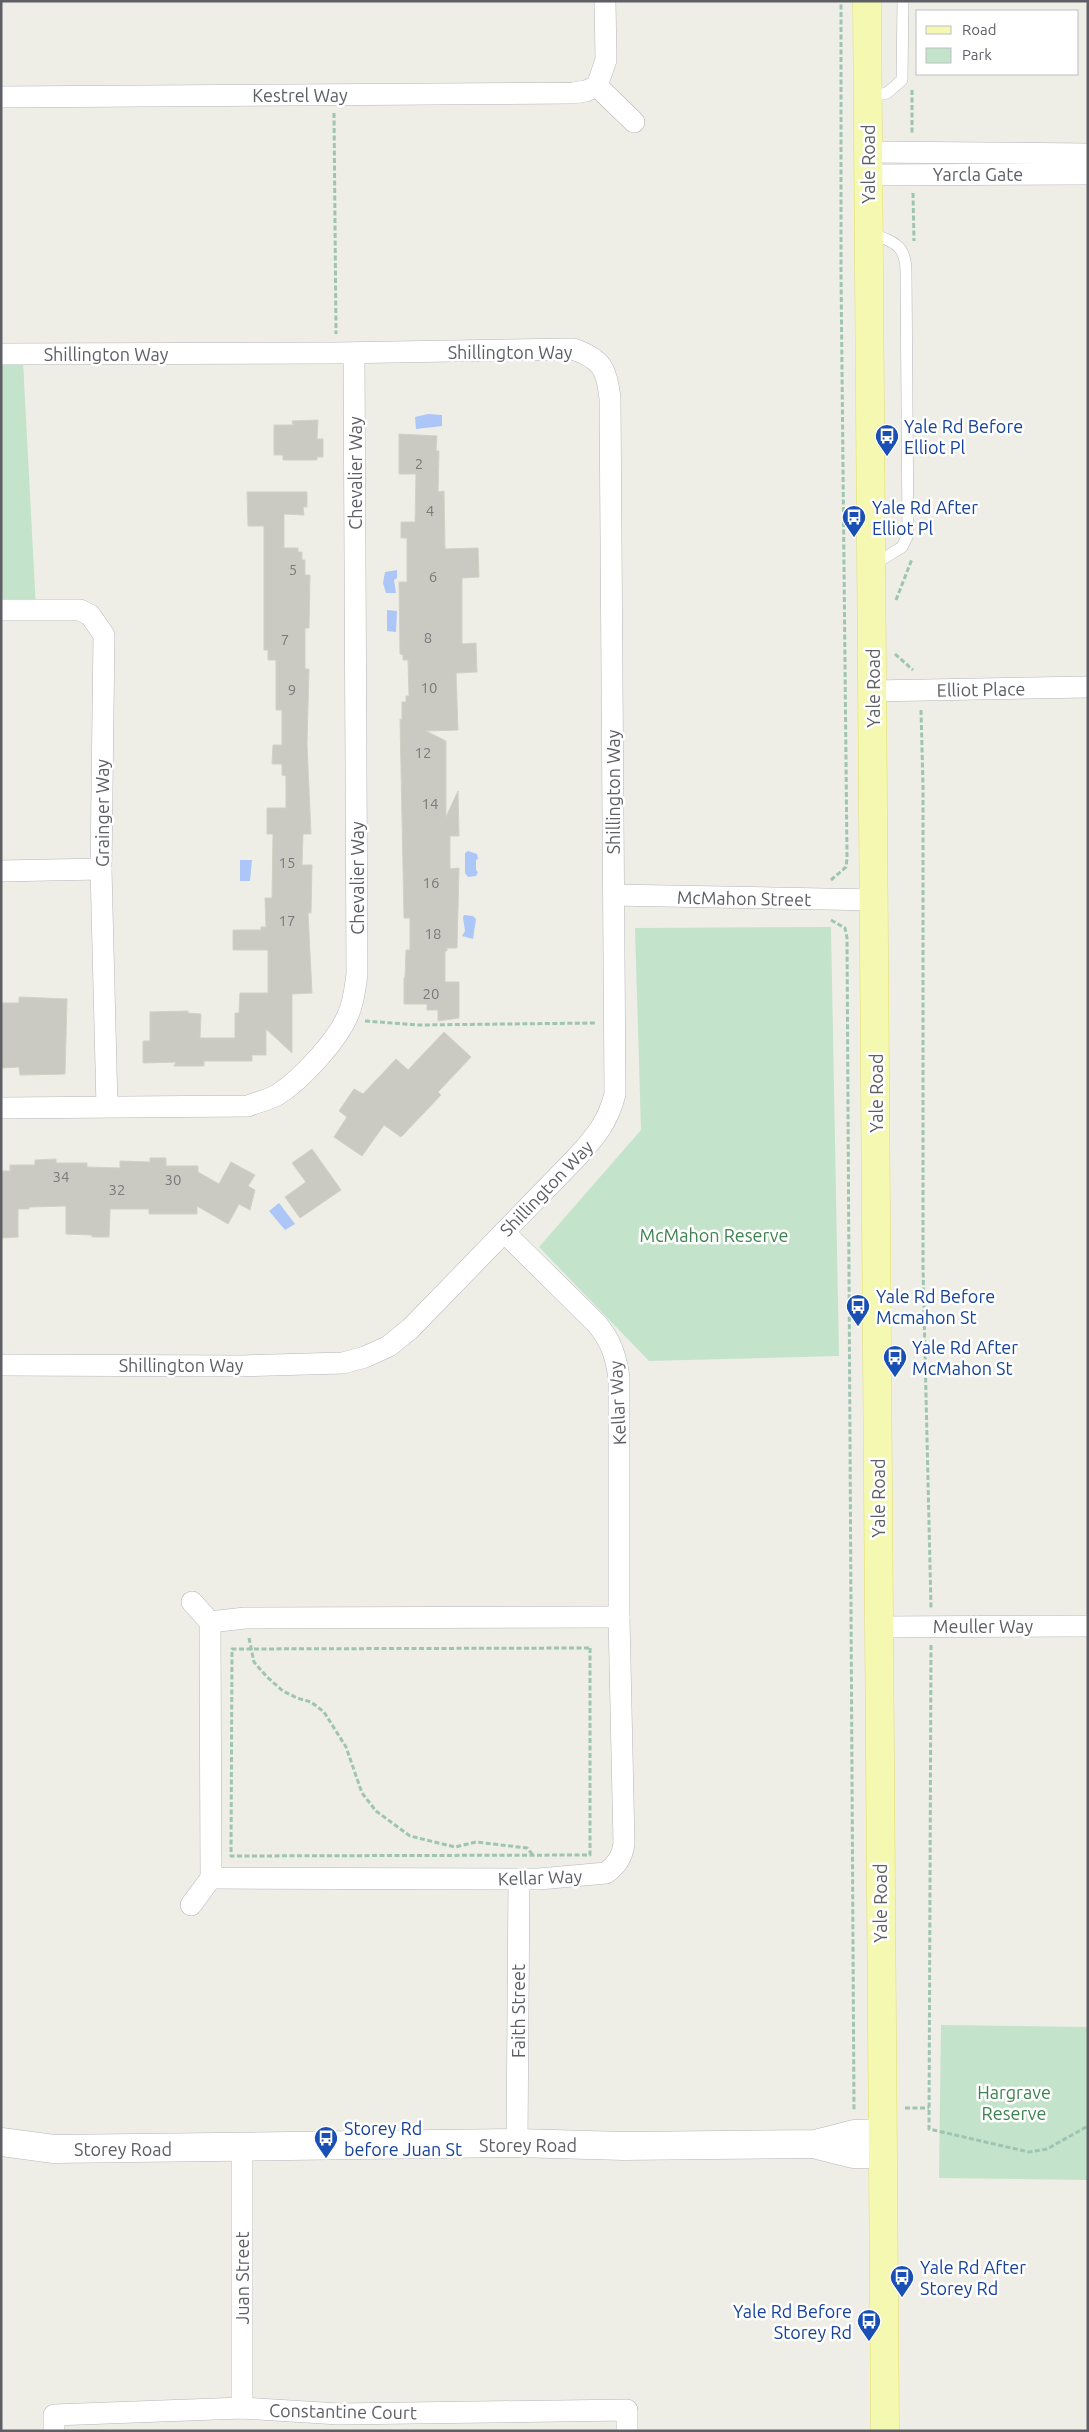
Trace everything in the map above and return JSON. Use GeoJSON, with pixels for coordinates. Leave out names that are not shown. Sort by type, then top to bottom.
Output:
{"type":"FeatureCollection","features":[{"type":"Feature","properties":{"kind":"main road","name":"Yale Road"},"geometry":{"type":"LineString","coordinates":[[868,1],[885,2431]]}},
{"type":"Feature","properties":{"kind":"street"},"geometry":{"type":"LineString","coordinates":[[605,1],[606,60],[597,86],[634,122]]}},
{"type":"Feature","properties":{"kind":"street","name":"Kestrel Way"},"geometry":{"type":"LineString","coordinates":[[1,97],[573,93],[586,91],[597,86]]}},
{"type":"Feature","properties":{"kind":"street","name":"Yarcla Gate"},"geometry":{"type":"LineString","coordinates":[[868,164],[1088,154]]}},
{"type":"Feature","properties":{"kind":"street","name":"Yarcla Gate"},"geometry":{"type":"LineString","coordinates":[[868,164],[1088,174]]}},
{"type":"Feature","properties":{"kind":"street","name":"Shillington Way"},"geometry":{"type":"LineString","coordinates":[[1,354],[345,353],[573,349],[588,354],[600,363],[608,377],[610,419],[615,1094],[609,1116],[598,1134],[582,1151],[410,1328],[389,1346],[365,1357],[343,1363],[303,1362],[242,1366],[1,1366]]}},
{"type":"Feature","properties":{"kind":"street","name":"Chevalier Way"},"geometry":{"type":"LineString","coordinates":[[1,1108],[248,1106],[276,1096],[302,1074],[324,1050],[348,1015],[353,1001],[357,974],[345,353]]}},
{"type":"Feature","properties":{"kind":"street","name":"Grainger Way"},"geometry":{"type":"LineString","coordinates":[[1,610],[80,610],[98,624],[104,635],[102,869],[107,1106]]}},
{"type":"Feature","properties":{"kind":"street","name":"Elliot Place"},"geometry":{"type":"LineString","coordinates":[[873,691],[1088,687]]}},
{"type":"Feature","properties":{"kind":"street"},"geometry":{"type":"LineString","coordinates":[[1,871],[102,869]]}},
{"type":"Feature","properties":{"kind":"street","name":"McMahon Street"},"geometry":{"type":"LineString","coordinates":[[614,895],[875,900]]}},
{"type":"Feature","properties":{"kind":"street","name":"Kellar Way"},"geometry":{"type":"LineString","coordinates":[[211,1878],[529,1879],[606,1873],[615,1867],[622,1855],[624,1844],[619,1617],[619,1378],[616,1357],[609,1339],[597,1324],[504,1232]]}},
{"type":"Feature","properties":{"kind":"street"},"geometry":{"type":"LineString","coordinates":[[191,1905],[211,1878],[210,1622],[192,1602]]}},
{"type":"Feature","properties":{"kind":"street"},"geometry":{"type":"LineString","coordinates":[[210,1622],[244,1618],[619,1617]]}},
{"type":"Feature","properties":{"kind":"street","name":"Meuller Way"},"geometry":{"type":"LineString","coordinates":[[879,1627],[1088,1626]]}},
{"type":"Feature","properties":{"kind":"street","name":"Faith Street"},"geometry":{"type":"LineString","coordinates":[[517,2143],[529,1879]]}},
{"type":"Feature","properties":{"kind":"street","name":"Storey Road"},"geometry":{"type":"LineString","coordinates":[[1,2142],[54,2149],[517,2143],[624,2146],[815,2144],[854,2134],[882,2143]]}},
{"type":"Feature","properties":{"kind":"street","name":"Juan Street"},"geometry":{"type":"LineString","coordinates":[[242,2148],[242,2408]]}},
{"type":"Feature","properties":{"kind":"street","name":"Constantine Court"},"geometry":{"type":"LineString","coordinates":[[54,2431],[54,2415],[242,2408],[339,2422],[627,2410],[627,2431]]}},
{"type":"Feature","properties":{"kind":"lane"},"geometry":{"type":"LineString","coordinates":[[868,97],[887,92],[902,80],[903,1]]}},
{"type":"Feature","properties":{"kind":"lane"},"geometry":{"type":"LineString","coordinates":[[869,232],[896,243],[906,256],[908,534],[902,547],[873,566]]}},
{"type":"Feature","properties":{"kind":"path"},"geometry":{"type":"LineString","coordinates":[[829,882],[846,867],[847,858],[841,273],[841,1]]}},
{"type":"Feature","properties":{"kind":"path"},"geometry":{"type":"LineString","coordinates":[[334,95],[345,353]]}},
{"type":"Feature","properties":{"kind":"path"},"geometry":{"type":"LineString","coordinates":[[920,702],[923,786],[923,1267],[931,1626],[929,2129],[1028,2152],[1046,2149],[1088,2126]]}},
{"type":"Feature","properties":{"kind":"path"},"geometry":{"type":"LineString","coordinates":[[826,912],[830,919],[845,928],[847,938],[854,2119]]}},
{"type":"Feature","properties":{"kind":"path"},"geometry":{"type":"LineString","coordinates":[[348,1015],[363,1021],[419,1025],[614,1023]]}},
{"type":"Feature","properties":{"kind":"path"},"geometry":{"type":"LineString","coordinates":[[244,1618],[254,1662],[272,1682],[296,1698],[312,1702],[324,1712],[346,1747],[362,1793],[376,1811],[410,1836],[455,1847],[476,1842],[527,1848],[539,1864],[529,1879]]}},
{"type":"Feature","properties":{"kind":"path"},"geometry":{"type":"LineString","coordinates":[[590,1648],[590,1855],[533,1855],[231,1856],[232,1649],[590,1648]]}},
{"type":"Feature","properties":{"kind":"green space"},"geometry":{"type":"Polygon","coordinates":[[[23,361],[36,609],[1,610],[1,363],[23,361]]]}},
{"type":"Feature","properties":{"kind":"green space","name":"McMahon Reserve"},"geometry":{"type":"Polygon","coordinates":[[[831,927],[839,1356],[649,1361],[539,1247],[641,1130],[635,928],[831,927]]]}},
{"type":"Feature","properties":{"kind":"green space","name":"Hargrave Reserve"},"geometry":{"type":"Polygon","coordinates":[[[941,2025],[1088,2027],[1088,2180],[939,2178],[941,2025]]]}},
{"type":"Feature","properties":{"kind":"water"},"geometry":{"type":"Polygon","coordinates":[[[428,414],[442,415],[442,426],[416,429],[415,417],[428,414]]]}},
{"type":"Feature","properties":{"kind":"water"},"geometry":{"type":"Polygon","coordinates":[[[397,570],[397,578],[394,580],[396,593],[386,593],[383,583],[385,572],[397,570]]]}},
{"type":"Feature","properties":{"kind":"water"},"geometry":{"type":"Polygon","coordinates":[[[387,610],[397,611],[396,632],[387,631],[387,610]]]}},
{"type":"Feature","properties":{"kind":"water"},"geometry":{"type":"Polygon","coordinates":[[[468,851],[477,854],[476,870],[478,872],[476,876],[468,877],[465,873],[465,853],[468,851]]]}},
{"type":"Feature","properties":{"kind":"water"},"geometry":{"type":"Polygon","coordinates":[[[240,860],[252,860],[250,881],[240,881],[240,860]]]}},
{"type":"Feature","properties":{"kind":"water"},"geometry":{"type":"Polygon","coordinates":[[[464,915],[473,916],[476,919],[473,939],[462,936],[465,931],[464,915]]]}},
{"type":"Feature","properties":{"kind":"water"},"geometry":{"type":"Polygon","coordinates":[[[279,1203],[295,1224],[285,1230],[269,1211],[279,1203]]]}},
{"type":"Feature","properties":{"kind":"building"},"geometry":{"type":"Polygon","coordinates":[[[318,420],[317,439],[323,439],[323,457],[317,457],[317,460],[283,460],[283,455],[274,455],[274,425],[293,425],[292,421],[318,420]]]}},
{"type":"Feature","properties":{"kind":"building"},"geometry":{"type":"Polygon","coordinates":[[[399,434],[437,436],[436,451],[439,451],[438,492],[444,491],[445,549],[478,548],[479,577],[462,578],[462,644],[476,643],[477,672],[456,673],[458,730],[426,731],[446,741],[446,817],[458,791],[459,836],[450,836],[450,869],[459,868],[457,948],[447,948],[447,951],[445,951],[445,982],[459,982],[459,1018],[438,1021],[438,1010],[427,1010],[427,1004],[404,1004],[406,950],[410,950],[410,918],[404,918],[400,719],[402,720],[402,702],[406,702],[406,696],[409,696],[408,660],[403,660],[403,655],[400,654],[399,582],[407,582],[407,538],[401,538],[401,522],[415,522],[416,474],[399,474],[399,434]]]}},
{"type":"Feature","properties":{"kind":"building"},"geometry":{"type":"Polygon","coordinates":[[[247,492],[307,492],[307,507],[303,507],[304,515],[284,514],[284,548],[298,548],[298,552],[302,552],[302,560],[305,560],[305,575],[310,575],[309,628],[305,628],[305,669],[309,669],[307,743],[311,834],[303,834],[302,865],[312,865],[311,913],[308,913],[312,993],[292,994],[292,1053],[266,1029],[266,1055],[252,1055],[252,1061],[204,1061],[204,1066],[174,1066],[176,1062],[143,1063],[143,1041],[150,1041],[150,1012],[188,1011],[188,1013],[201,1014],[200,1038],[235,1038],[235,1013],[239,1013],[240,993],[268,993],[268,950],[233,950],[233,930],[261,930],[261,927],[266,927],[265,898],[272,898],[273,834],[267,834],[267,808],[286,808],[286,776],[282,775],[282,764],[272,764],[273,745],[282,745],[282,710],[276,710],[276,660],[268,660],[268,650],[264,650],[264,526],[248,526],[247,492]]]}},
{"type":"Feature","properties":{"kind":"building"},"geometry":{"type":"Polygon","coordinates":[[[19,997],[67,999],[65,1074],[20,1075],[19,1067],[1,1068],[1,1003],[19,1003],[19,997]]]}},
{"type":"Feature","properties":{"kind":"building"},"geometry":{"type":"Polygon","coordinates":[[[444,1032],[471,1057],[438,1092],[441,1095],[401,1137],[384,1125],[362,1156],[334,1137],[347,1117],[339,1111],[354,1089],[363,1094],[396,1059],[408,1070],[444,1032]]]}},
{"type":"Feature","properties":{"kind":"building"},"geometry":{"type":"Polygon","coordinates":[[[312,1149],[341,1190],[300,1218],[285,1197],[306,1182],[292,1163],[312,1149]]]}},
{"type":"Feature","properties":{"kind":"building"},"geometry":{"type":"Polygon","coordinates":[[[150,1158],[166,1158],[166,1166],[198,1166],[198,1172],[219,1184],[231,1162],[255,1175],[248,1186],[255,1190],[250,1210],[239,1204],[228,1224],[197,1206],[197,1214],[149,1214],[149,1209],[110,1209],[109,1237],[92,1237],[92,1235],[66,1234],[66,1206],[29,1207],[29,1209],[18,1209],[18,1237],[1,1238],[1,1171],[10,1171],[10,1165],[35,1165],[35,1160],[56,1159],[56,1163],[87,1163],[87,1167],[120,1168],[120,1161],[150,1162],[150,1158]]]}},
{"type":"Feature","properties":{"kind":"place","name":"Yale Rd Before Elliot Pl"},"geometry":{"type":"Point","coordinates":[887,457]}},
{"type":"Feature","properties":{"kind":"place","name":"Yale Rd After Elliot Pl"},"geometry":{"type":"Point","coordinates":[854,538]}},
{"type":"Feature","properties":{"kind":"place","name":"Yale Rd Before Mcmahon St"},"geometry":{"type":"Point","coordinates":[858,1327]}},
{"type":"Feature","properties":{"kind":"place","name":"Yale Rd After McMahon St"},"geometry":{"type":"Point","coordinates":[895,1378]}},
{"type":"Feature","properties":{"kind":"place","name":"Storey Rd before Juan St"},"geometry":{"type":"Point","coordinates":[326,2159]}},
{"type":"Feature","properties":{"kind":"place","name":"Yale Rd After Storey Rd"},"geometry":{"type":"Point","coordinates":[902,2298]}},
{"type":"Feature","properties":{"kind":"place","name":"Yale Rd Before Storey Rd"},"geometry":{"type":"Point","coordinates":[869,2342]}}]}
